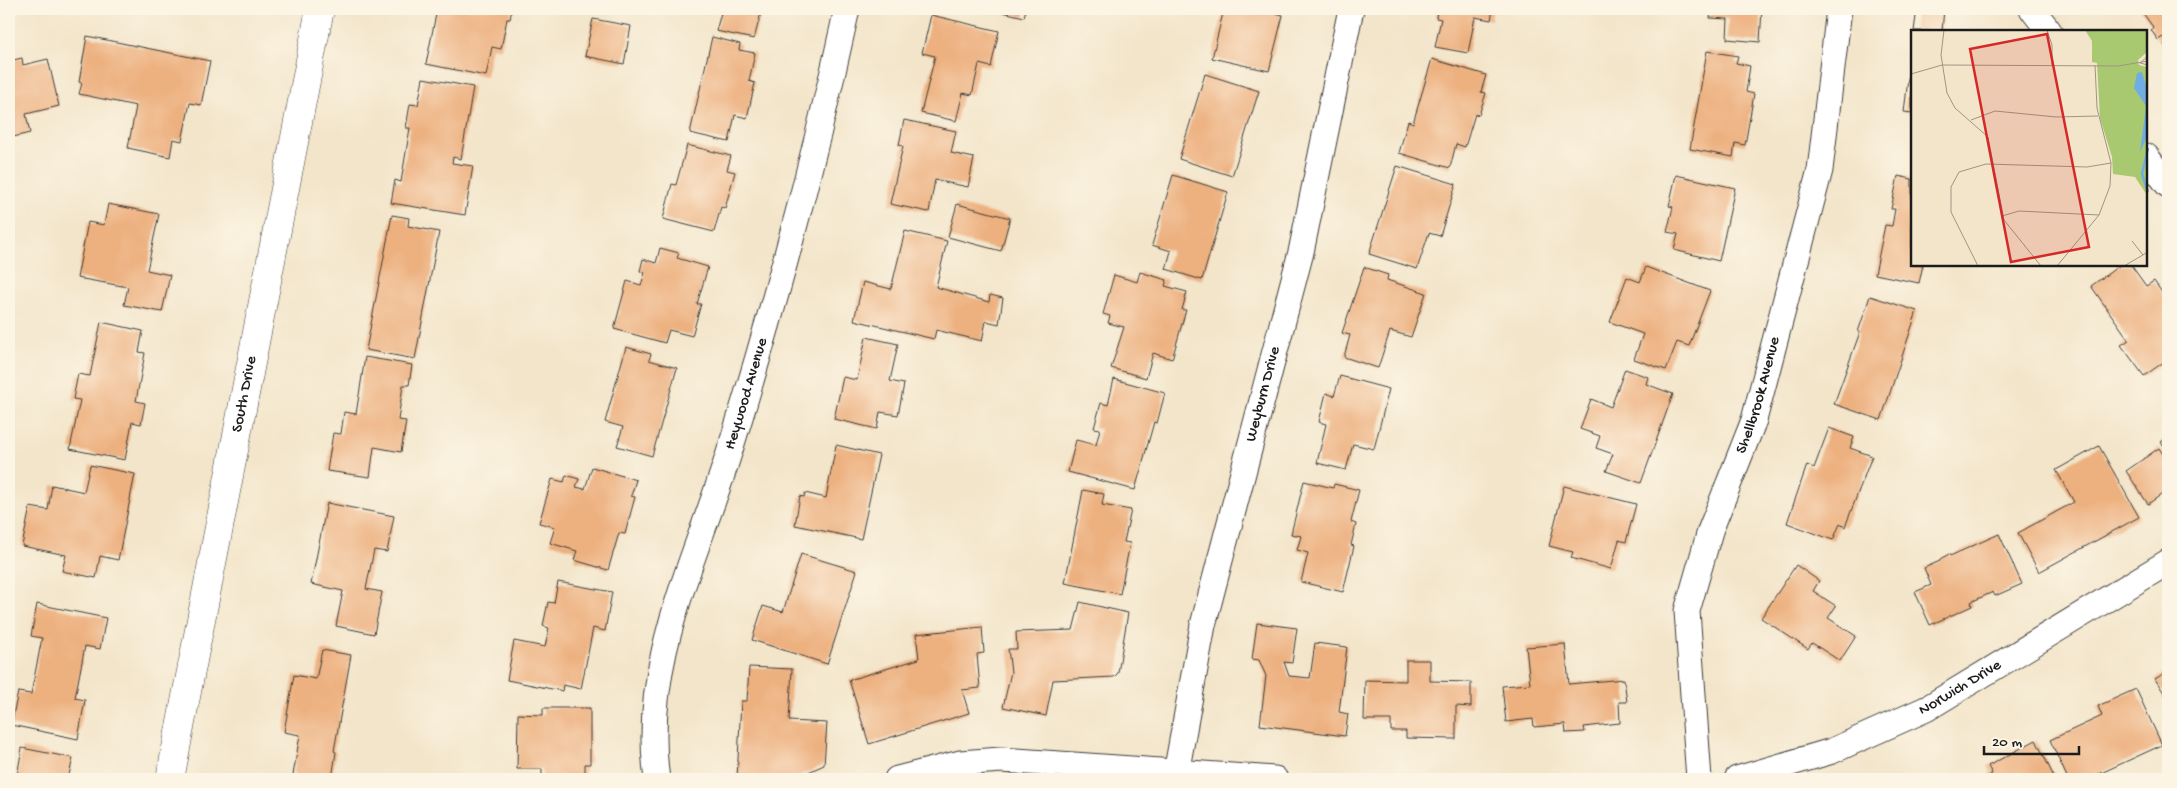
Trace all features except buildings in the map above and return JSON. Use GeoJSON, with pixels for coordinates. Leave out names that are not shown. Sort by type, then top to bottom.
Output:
{"type":"FeatureCollection","features":[{"type":"Feature","properties":{"kind":"street","name":"South Drive"},"geometry":{"type":"LineString","coordinates":[[170,779],[316,9]]}},
{"type":"Feature","properties":{"kind":"street","name":"Heywood Avenue"},"geometry":{"type":"LineString","coordinates":[[657,779],[654,736],[655,697],[661,661],[730,452],[769,318],[833,72],[846,9]]}},
{"type":"Feature","properties":{"kind":"street","name":"Weyburn Drive"},"geometry":{"type":"LineString","coordinates":[[1176,776],[1203,625],[1301,252],[1352,9]]}},
{"type":"Feature","properties":{"kind":"street","name":"Shellbrook Avenue"},"geometry":{"type":"LineString","coordinates":[[1699,779],[1687,611],[1710,531],[1754,420],[1820,170],[1839,9]]}},
{"type":"Feature","properties":{"kind":"street"},"geometry":{"type":"LineString","coordinates":[[2032,9],[2048,30]]}},
{"type":"Feature","properties":{"kind":"street"},"geometry":{"type":"LineString","coordinates":[[2147,157],[2168,185]]}},
{"type":"Feature","properties":{"kind":"street","name":"Norwich Drive"},"geometry":{"type":"LineString","coordinates":[[1737,779],[1832,751],[1926,709],[2168,562]]}},
{"type":"Feature","properties":{"kind":"street"},"geometry":{"type":"LineString","coordinates":[[897,779],[960,763],[1002,760],[1176,776],[1274,779]]}}]}
